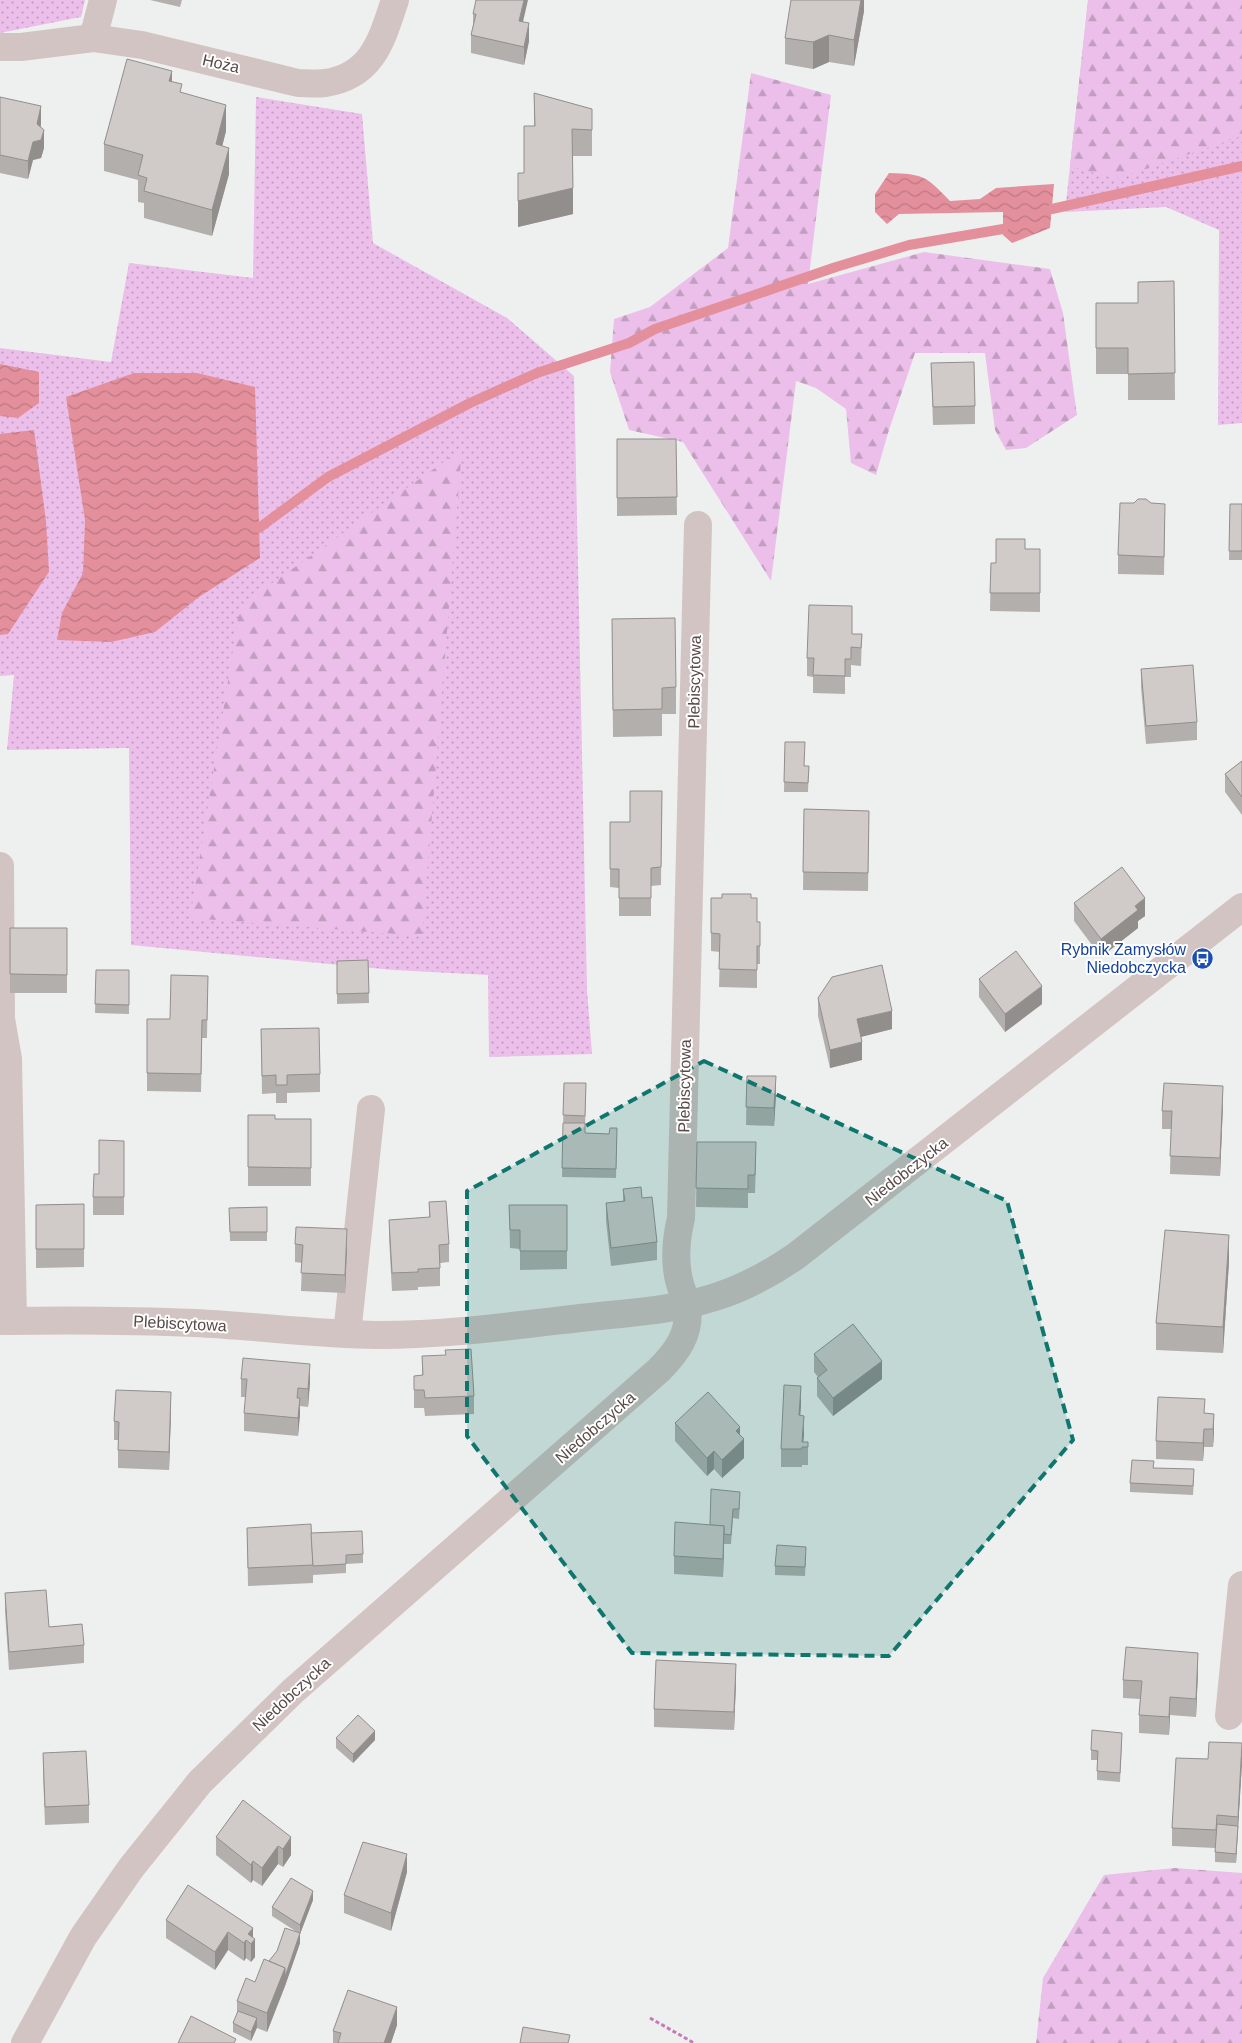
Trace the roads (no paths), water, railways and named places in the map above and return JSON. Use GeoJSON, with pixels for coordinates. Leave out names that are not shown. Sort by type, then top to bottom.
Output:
{"type":"FeatureCollection","features":[{"type":"Feature","properties":{"kind":"street"},"geometry":{"type":"LineString","coordinates":[[93,38],[102,0]]}},
{"type":"Feature","properties":{"kind":"street","name":"Hoża"},"geometry":{"type":"LineString","coordinates":[[0,47],[21,47],[93,38],[142,45],[298,83],[325,83],[346,77],[363,67],[375,52],[383,36],[395,0]]}},
{"type":"Feature","properties":{"kind":"street","name":"Plebiscytowa"},"geometry":{"type":"LineString","coordinates":[[0,866],[1,1019],[8,1059],[7,1321],[64,1319],[137,1320],[381,1335],[478,1329],[687,1305],[678,1279],[676,1242],[681,1218],[698,525]]}},
{"type":"Feature","properties":{"kind":"street","name":"Niedobczycka"},"geometry":{"type":"LineString","coordinates":[[25,2043],[83,1937],[130,1868],[200,1782],[320,1666],[659,1370],[676,1352],[684,1338],[688,1321],[687,1305],[747,1285],[776,1270],[796,1256],[1242,907]]}},
{"type":"Feature","properties":{"kind":"street"},"geometry":{"type":"LineString","coordinates":[[347,1334],[371,1109]]}},
{"type":"Feature","properties":{"kind":"street"},"geometry":{"type":"LineString","coordinates":[[1229,1716],[1242,1585]]}},
{"type":"Feature","properties":{"kind":"water"},"geometry":{"type":"Polygon","coordinates":[[[889,173],[910,174],[924,178],[950,201],[980,199],[996,188],[1054,184],[1050,228],[1012,243],[1003,235],[1003,212],[899,214],[887,224],[875,212],[875,194],[889,173]]]}},
{"type":"Feature","properties":{"kind":"water"},"geometry":{"type":"Polygon","coordinates":[[[0,364],[39,372],[39,403],[18,418],[0,416],[0,364]]]}},
{"type":"Feature","properties":{"kind":"water"},"geometry":{"type":"Polygon","coordinates":[[[134,373],[197,373],[255,387],[260,558],[199,597],[155,632],[111,642],[57,640],[62,613],[83,573],[85,520],[66,397],[134,373]]]}},
{"type":"Feature","properties":{"kind":"water"},"geometry":{"type":"Polygon","coordinates":[[[34,430],[46,521],[49,572],[8,634],[0,635],[0,434],[34,430]]]}},
{"type":"Feature","properties":{"kind":"waterway"},"geometry":{"type":"LineString","coordinates":[[1052,209],[1242,166]]}},
{"type":"Feature","properties":{"kind":"waterway"},"geometry":{"type":"LineString","coordinates":[[259,528],[328,477],[470,403],[537,373],[629,343],[655,329],[836,267],[909,245],[1003,229]]}},
{"type":"Feature","properties":{"kind":"place","name":"Rybnik Zamysłów Niedobczycka"},"geometry":{"type":"Point","coordinates":[1202,958]}}]}
